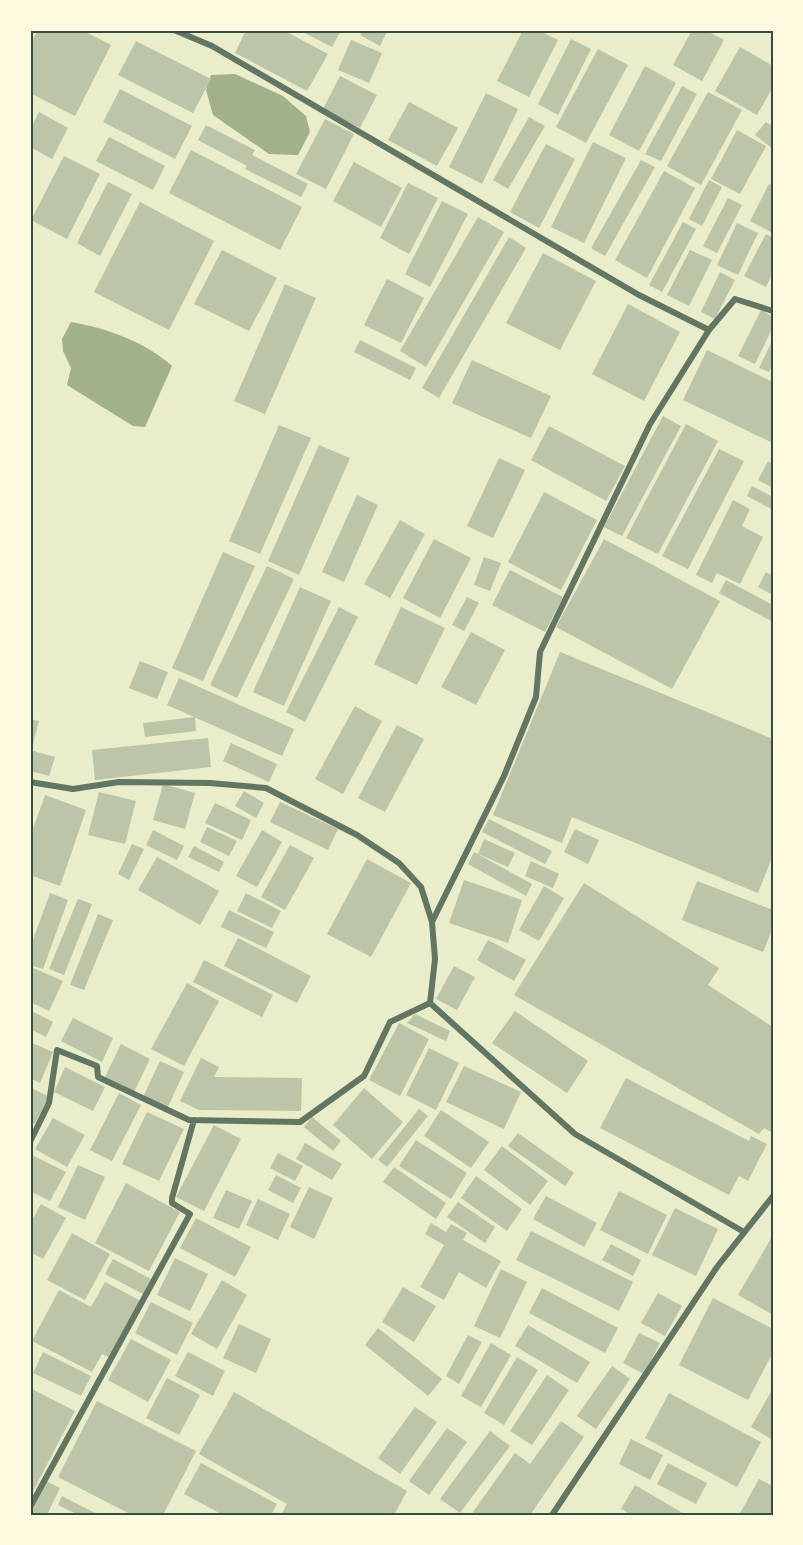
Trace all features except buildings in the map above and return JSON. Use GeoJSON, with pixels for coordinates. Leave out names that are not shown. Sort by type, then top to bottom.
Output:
{"type":"FeatureCollection","features":[{"type":"Feature","properties":{"kind":"street"},"geometry":{"type":"LineString","coordinates":[[174,30],[212,46],[639,295],[709,330]]}},
{"type":"Feature","properties":{"kind":"street"},"geometry":{"type":"LineString","coordinates":[[432,922],[504,776],[536,697],[540,652],[650,424],[709,330],[735,299],[773,311]]}},
{"type":"Feature","properties":{"kind":"street"},"geometry":{"type":"LineString","coordinates":[[30,782],[73,789],[119,782],[210,783],[266,788],[357,834],[399,863],[421,887],[432,922],[435,959],[430,1003]]}},
{"type":"Feature","properties":{"kind":"street"},"geometry":{"type":"LineString","coordinates":[[30,1142],[49,1103],[57,1050],[97,1066],[98,1077],[189,1120],[300,1122],[364,1076],[390,1022],[430,1003]]}},
{"type":"Feature","properties":{"kind":"street"},"geometry":{"type":"LineString","coordinates":[[430,1003],[575,1134],[744,1232]]}},
{"type":"Feature","properties":{"kind":"street"},"geometry":{"type":"LineString","coordinates":[[30,1507],[190,1214],[172,1203],[172,1198],[194,1120]]}},
{"type":"Feature","properties":{"kind":"street"},"geometry":{"type":"LineString","coordinates":[[552,1515],[717,1267],[773,1196]]}},
{"type":"Feature","properties":{"kind":"shaded area"},"geometry":{"type":"Polygon","coordinates":[[[235,74],[283,96],[306,116],[310,132],[298,155],[269,154],[213,115],[206,90],[211,75],[235,74]]]}},
{"type":"Feature","properties":{"kind":"shaded area"},"geometry":{"type":"Polygon","coordinates":[[[71,322],[125,337],[150,350],[172,366],[145,427],[133,426],[67,385],[71,368],[63,351],[62,339],[71,322]]]}}]}
